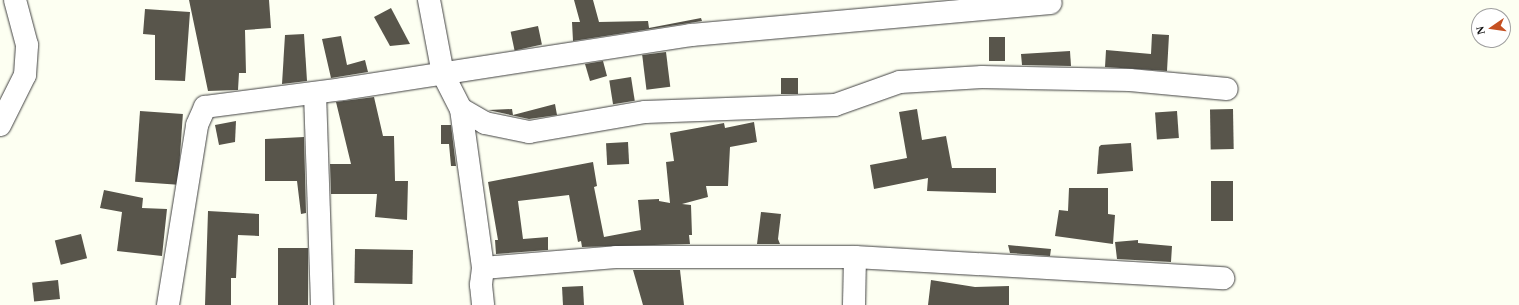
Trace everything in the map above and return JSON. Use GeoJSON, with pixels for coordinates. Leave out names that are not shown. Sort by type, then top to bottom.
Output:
{"type":"FeatureCollection","features":[{"type":"Feature","properties":{"kind":"street"},"geometry":{"type":"LineString","coordinates":[[0,125],[25,75],[27,45],[15,0]]}},
{"type":"Feature","properties":{"kind":"street"},"geometry":{"type":"LineString","coordinates":[[429,0],[443,74],[461,109],[483,268],[481,285],[483,305]]}},
{"type":"Feature","properties":{"kind":"street"},"geometry":{"type":"LineString","coordinates":[[168,305],[197,125],[205,106],[315,93],[691,35],[1051,3]]}},
{"type":"Feature","properties":{"kind":"street"},"geometry":{"type":"LineString","coordinates":[[461,109],[485,123],[528,132],[645,112],[835,105],[900,82],[982,77],[1130,80],[1227,89]]}},
{"type":"Feature","properties":{"kind":"street"},"geometry":{"type":"LineString","coordinates":[[315,93],[322,305]]}},
{"type":"Feature","properties":{"kind":"street"},"geometry":{"type":"LineString","coordinates":[[483,268],[616,257],[855,257],[1223,278]]}},
{"type":"Feature","properties":{"kind":"street"},"geometry":{"type":"LineString","coordinates":[[854,305],[855,257]]}},
{"type":"Feature","properties":{"kind":"building"},"geometry":{"type":"Polygon","coordinates":[[[189,0],[269,0],[271,28],[245,30],[246,73],[239,73],[238,90],[208,91],[189,0]]]}},
{"type":"Feature","properties":{"kind":"building"},"geometry":{"type":"Polygon","coordinates":[[[574,0],[593,0],[599,22],[648,21],[649,28],[701,18],[702,21],[573,41],[572,22],[580,22],[574,0]]]}},
{"type":"Feature","properties":{"kind":"building"},"geometry":{"type":"Polygon","coordinates":[[[391,8],[410,44],[390,46],[374,17],[391,8]]]}},
{"type":"Feature","properties":{"kind":"building"},"geometry":{"type":"Polygon","coordinates":[[[145,9],[190,12],[185,81],[155,80],[155,35],[143,34],[145,9]]]}},
{"type":"Feature","properties":{"kind":"building"},"geometry":{"type":"Polygon","coordinates":[[[538,26],[542,45],[515,50],[511,32],[538,26]]]}},
{"type":"Feature","properties":{"kind":"building"},"geometry":{"type":"Polygon","coordinates":[[[304,34],[307,81],[282,84],[285,35],[304,34]]]}},
{"type":"Feature","properties":{"kind":"building"},"geometry":{"type":"Polygon","coordinates":[[[1152,34],[1169,35],[1167,71],[1105,67],[1106,50],[1151,54],[1152,34]]]}},
{"type":"Feature","properties":{"kind":"building"},"geometry":{"type":"Polygon","coordinates":[[[341,36],[347,65],[365,60],[368,72],[331,78],[322,39],[341,36]]]}},
{"type":"Feature","properties":{"kind":"building"},"geometry":{"type":"Polygon","coordinates":[[[989,37],[1005,37],[1005,61],[989,61],[989,37]]]}},
{"type":"Feature","properties":{"kind":"building"},"geometry":{"type":"Polygon","coordinates":[[[1070,51],[1071,66],[1022,65],[1021,54],[1070,51]]]}},
{"type":"Feature","properties":{"kind":"building"},"geometry":{"type":"Polygon","coordinates":[[[666,52],[670,87],[646,90],[642,55],[666,52]]]}},
{"type":"Feature","properties":{"kind":"building"},"geometry":{"type":"Polygon","coordinates":[[[603,61],[607,76],[590,81],[585,64],[603,61]]]}},
{"type":"Feature","properties":{"kind":"building"},"geometry":{"type":"Polygon","coordinates":[[[631,77],[635,101],[613,104],[609,80],[631,77]]]}},
{"type":"Feature","properties":{"kind":"building"},"geometry":{"type":"Polygon","coordinates":[[[781,78],[798,78],[798,94],[781,94],[781,78]]]}},
{"type":"Feature","properties":{"kind":"building"},"geometry":{"type":"Polygon","coordinates":[[[374,97],[383,136],[394,136],[395,181],[408,181],[407,220],[375,217],[377,194],[331,194],[330,164],[351,164],[336,102],[374,97]]]}},
{"type":"Feature","properties":{"kind":"building"},"geometry":{"type":"Polygon","coordinates":[[[555,104],[557,115],[529,119],[488,110],[512,109],[513,115],[555,104]]]}},
{"type":"Feature","properties":{"kind":"building"},"geometry":{"type":"Polygon","coordinates":[[[917,109],[922,140],[946,136],[952,168],[996,168],[996,193],[927,191],[928,178],[874,189],[870,165],[907,158],[899,112],[917,109]]]}},
{"type":"Feature","properties":{"kind":"building"},"geometry":{"type":"Polygon","coordinates":[[[1210,109],[1233,109],[1234,149],[1211,149],[1210,109]]]}},
{"type":"Feature","properties":{"kind":"building"},"geometry":{"type":"Polygon","coordinates":[[[140,111],[183,114],[178,185],[135,182],[140,111]]]}},
{"type":"Feature","properties":{"kind":"building"},"geometry":{"type":"Polygon","coordinates":[[[1177,111],[1179,138],[1157,139],[1155,113],[1177,111]]]}},
{"type":"Feature","properties":{"kind":"building"},"geometry":{"type":"Polygon","coordinates":[[[236,121],[235,142],[219,145],[215,125],[236,121]]]}},
{"type":"Feature","properties":{"kind":"building"},"geometry":{"type":"Polygon","coordinates":[[[754,122],[757,142],[730,147],[728,186],[706,186],[708,197],[682,204],[691,205],[692,235],[689,235],[690,244],[582,247],[581,241],[578,242],[569,195],[518,201],[523,239],[548,237],[548,250],[496,254],[495,240],[498,240],[488,182],[593,162],[597,186],[594,187],[604,237],[641,230],[638,200],[659,199],[659,201],[670,203],[666,162],[674,161],[670,133],[724,123],[725,128],[754,122]]]}},
{"type":"Feature","properties":{"kind":"building"},"geometry":{"type":"Polygon","coordinates":[[[441,125],[451,125],[456,166],[451,166],[449,144],[441,144],[441,125]]]}},
{"type":"Feature","properties":{"kind":"building"},"geometry":{"type":"Polygon","coordinates":[[[304,137],[306,213],[301,214],[297,181],[265,181],[265,139],[304,137]]]}},
{"type":"Feature","properties":{"kind":"building"},"geometry":{"type":"Polygon","coordinates":[[[628,142],[629,164],[607,165],[606,143],[628,142]]]}},
{"type":"Feature","properties":{"kind":"building"},"geometry":{"type":"Polygon","coordinates":[[[1131,143],[1133,171],[1097,174],[1099,147],[1101,145],[1131,143]]]}},
{"type":"Feature","properties":{"kind":"building"},"geometry":{"type":"Polygon","coordinates":[[[1211,181],[1233,181],[1233,221],[1211,221],[1211,181]]]}},
{"type":"Feature","properties":{"kind":"building"},"geometry":{"type":"Polygon","coordinates":[[[1069,188],[1108,188],[1108,214],[1115,215],[1113,244],[1055,236],[1059,210],[1068,211],[1069,188]]]}},
{"type":"Feature","properties":{"kind":"building"},"geometry":{"type":"Polygon","coordinates":[[[104,190],[143,198],[142,208],[167,209],[162,256],[117,251],[122,212],[100,208],[104,190]]]}},
{"type":"Feature","properties":{"kind":"building"},"geometry":{"type":"Polygon","coordinates":[[[208,211],[259,214],[259,236],[238,235],[236,278],[231,278],[231,305],[205,305],[208,211]]]}},
{"type":"Feature","properties":{"kind":"building"},"geometry":{"type":"Polygon","coordinates":[[[761,212],[781,214],[778,239],[780,244],[757,244],[761,212]]]}},
{"type":"Feature","properties":{"kind":"building"},"geometry":{"type":"Polygon","coordinates":[[[81,234],[87,258],[61,265],[55,241],[81,234]]]}},
{"type":"Feature","properties":{"kind":"building"},"geometry":{"type":"Polygon","coordinates":[[[1138,240],[1138,243],[1172,246],[1171,262],[1117,259],[1115,242],[1138,240]]]}},
{"type":"Feature","properties":{"kind":"building"},"geometry":{"type":"Polygon","coordinates":[[[1008,245],[1051,249],[1050,256],[1010,253],[1008,245]]]}},
{"type":"Feature","properties":{"kind":"building"},"geometry":{"type":"Polygon","coordinates":[[[278,248],[308,248],[308,305],[278,305],[278,248]]]}},
{"type":"Feature","properties":{"kind":"building"},"geometry":{"type":"Polygon","coordinates":[[[355,249],[413,250],[412,284],[354,283],[355,249]]]}},
{"type":"Feature","properties":{"kind":"building"},"geometry":{"type":"Polygon","coordinates":[[[633,270],[680,270],[684,305],[643,305],[633,270]]]}},
{"type":"Feature","properties":{"kind":"building"},"geometry":{"type":"Polygon","coordinates":[[[58,280],[60,299],[34,302],[32,283],[58,280]]]}},
{"type":"Feature","properties":{"kind":"building"},"geometry":{"type":"Polygon","coordinates":[[[931,280],[975,287],[1009,286],[1009,305],[928,305],[931,280]]]}},
{"type":"Feature","properties":{"kind":"building"},"geometry":{"type":"Polygon","coordinates":[[[583,286],[584,305],[563,305],[562,287],[583,286]]]}}]}
